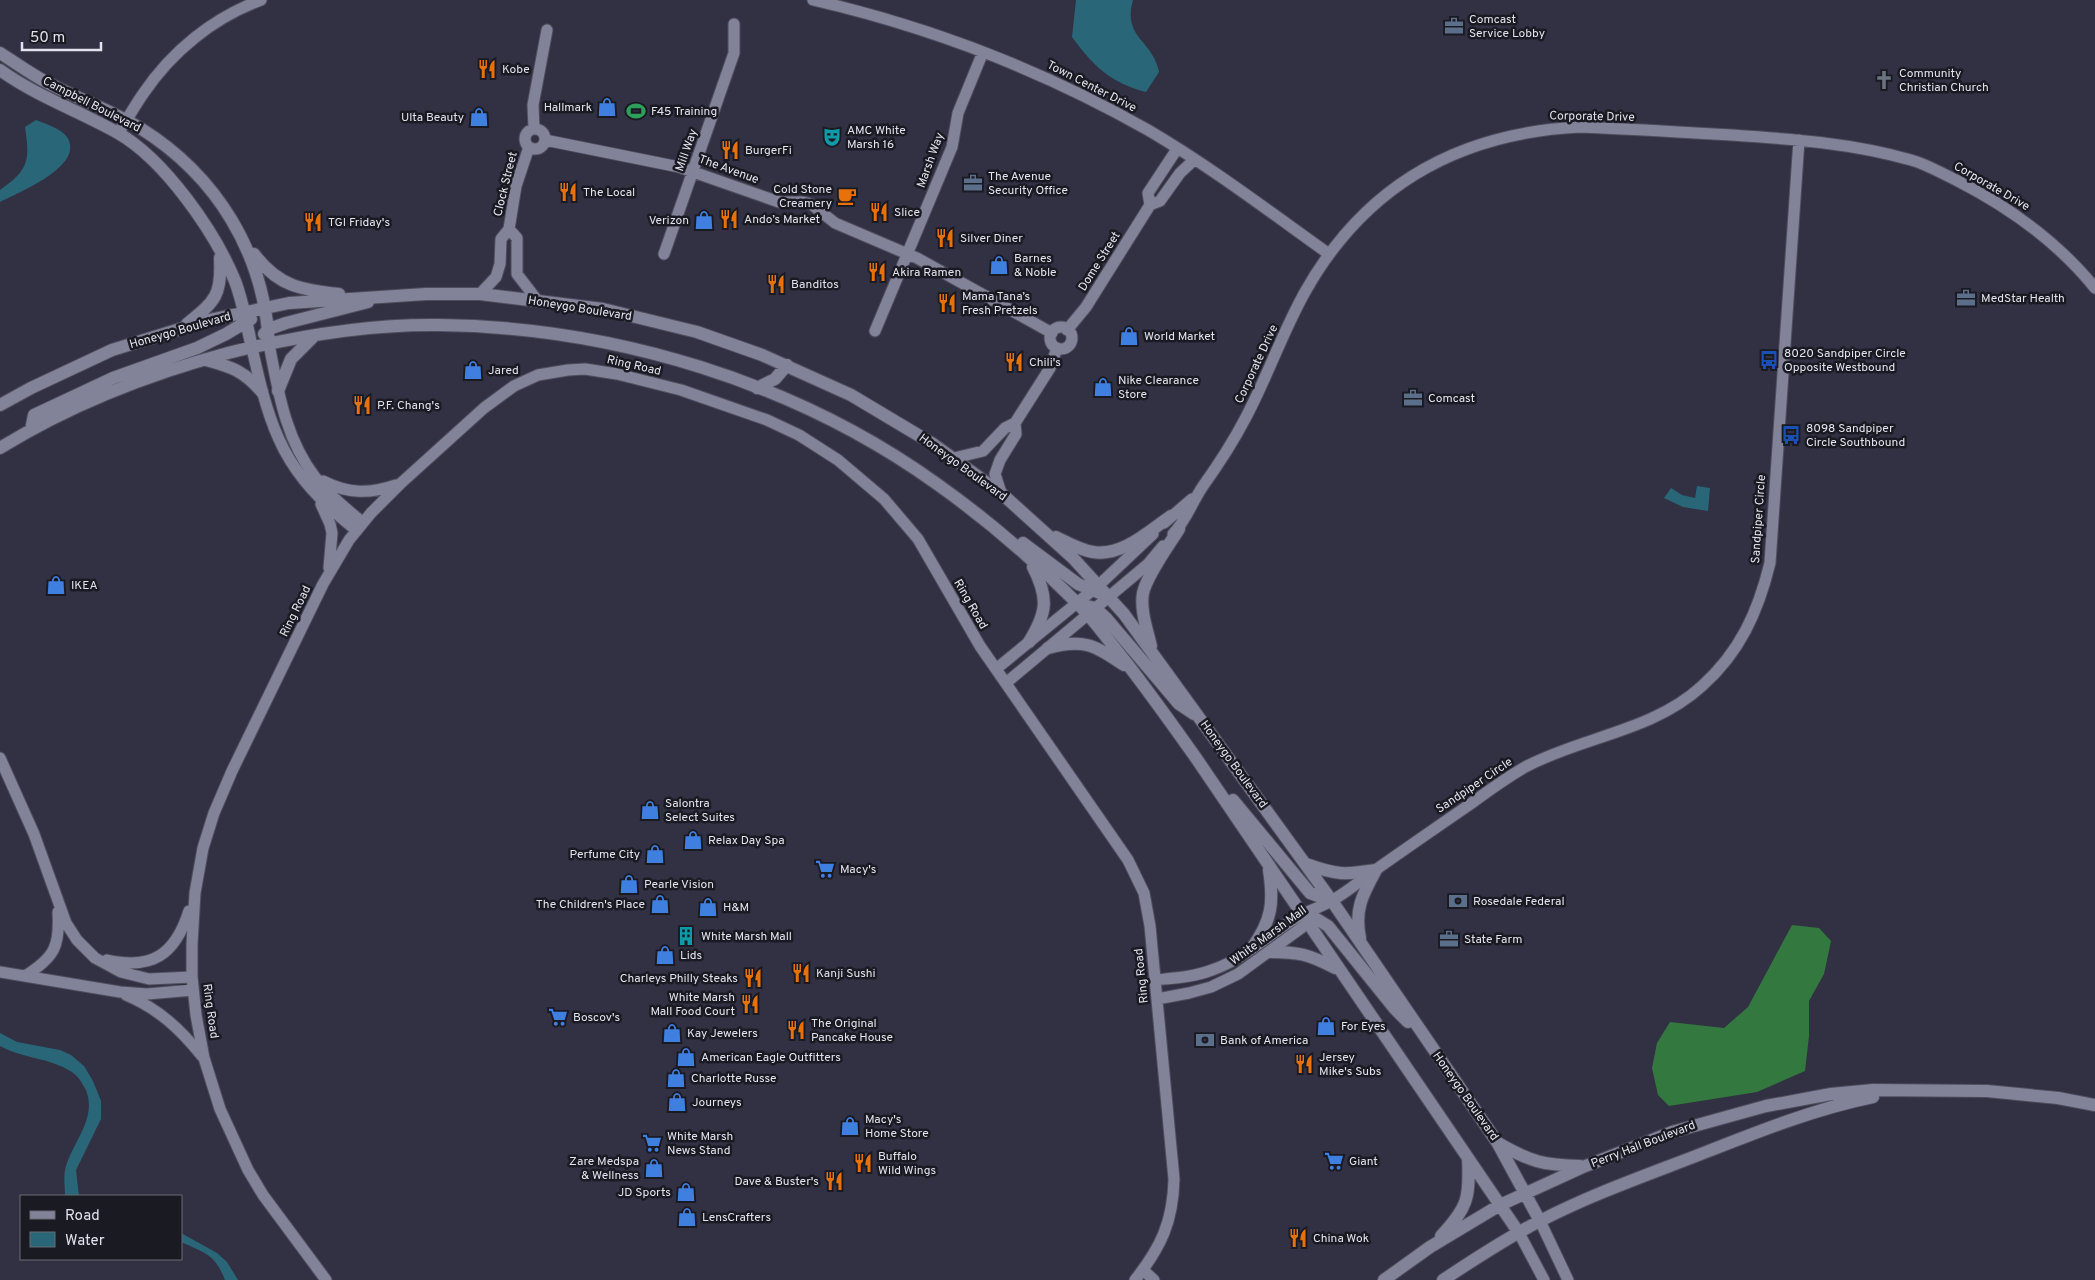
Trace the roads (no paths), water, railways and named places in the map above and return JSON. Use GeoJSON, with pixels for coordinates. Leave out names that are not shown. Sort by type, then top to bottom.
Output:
{"type":"FeatureCollection","features":[{"type":"Feature","properties":{"kind":"main road","name":"Campbell Boulevard"},"geometry":{"type":"LineString","coordinates":[[0,53],[47,83],[139,127],[174,152],[214,194],[228,212],[242,237],[255,268],[265,308],[270,344]]}},
{"type":"Feature","properties":{"kind":"main road","name":"Campbell Boulevard"},"geometry":{"type":"LineString","coordinates":[[0,70],[29,88],[118,133],[144,152],[166,175],[196,211],[212,234],[220,250],[235,282],[252,348]]}},
{"type":"Feature","properties":{"kind":"main road"},"geometry":{"type":"LineString","coordinates":[[242,237],[265,269],[285,283],[305,289],[364,297]]}},
{"type":"Feature","properties":{"kind":"main road"},"geometry":{"type":"LineString","coordinates":[[182,328],[204,310],[220,289],[220,250]]}},
{"type":"Feature","properties":{"kind":"main road","name":"Honeygo Boulevard"},"geometry":{"type":"LineString","coordinates":[[0,406],[31,388],[112,350],[182,328],[245,318],[265,308],[289,303],[426,294],[480,294],[603,309],[697,332],[787,365],[864,402],[954,458],[1001,493],[1043,531],[1096,588]]}},
{"type":"Feature","properties":{"kind":"main road"},"geometry":{"type":"LineString","coordinates":[[252,348],[269,329],[385,297]]}},
{"type":"Feature","properties":{"kind":"main road"},"geometry":{"type":"LineString","coordinates":[[31,430],[34,415],[73,395],[113,378],[196,348],[245,318]]}},
{"type":"Feature","properties":{"kind":"main road"},"geometry":{"type":"LineString","coordinates":[[0,448],[79,406],[137,382],[203,360],[315,335],[372,327],[440,324],[520,330],[582,338],[653,353],[757,388],[828,420],[869,441],[935,482],[1029,558],[1077,603],[1106,618],[1179,704],[1202,720]]}},
{"type":"Feature","properties":{"kind":"main road"},"geometry":{"type":"LineString","coordinates":[[278,391],[290,359],[315,335]]}},
{"type":"Feature","properties":{"kind":"main road"},"geometry":{"type":"LineString","coordinates":[[203,360],[239,370],[252,380],[262,392]]}},
{"type":"Feature","properties":{"kind":"main road"},"geometry":{"type":"LineString","coordinates":[[757,388],[775,379],[787,365]]}},
{"type":"Feature","properties":{"kind":"main road"},"geometry":{"type":"LineString","coordinates":[[967,506],[1022,542],[1078,584],[1096,588],[1109,597]]}},
{"type":"Feature","properties":{"kind":"main road"},"geometry":{"type":"LineString","coordinates":[[1043,531],[1081,548],[1095,552],[1110,551],[1128,546],[1171,516]]}},
{"type":"Feature","properties":{"kind":"main road"},"geometry":{"type":"LineString","coordinates":[[1154,653],[1145,624],[1143,593],[1147,582],[1179,528]]}},
{"type":"Feature","properties":{"kind":"main road"},"geometry":{"type":"LineString","coordinates":[[1029,558],[1041,581],[1045,604],[1038,627],[1029,642]]}},
{"type":"Feature","properties":{"kind":"main road","name":"Honeygo Boulevard"},"geometry":{"type":"LineString","coordinates":[[1109,597],[1154,653],[1332,901],[1497,1142],[1540,1221]]}},
{"type":"Feature","properties":{"kind":"main road"},"geometry":{"type":"LineString","coordinates":[[1092,611],[1308,919],[1339,970],[1519,1233]]}},
{"type":"Feature","properties":{"kind":"main road"},"geometry":{"type":"LineString","coordinates":[[1048,648],[1074,642],[1095,647],[1133,671]]}},
{"type":"Feature","properties":{"kind":"main road"},"geometry":{"type":"LineString","coordinates":[[1179,735],[1310,892],[1332,901]]}},
{"type":"Feature","properties":{"kind":"main road"},"geometry":{"type":"LineString","coordinates":[[1306,864],[1329,872],[1347,874],[1376,870]]}},
{"type":"Feature","properties":{"kind":"main road"},"geometry":{"type":"LineString","coordinates":[[1252,948],[1270,914],[1272,888],[1269,865]]}},
{"type":"Feature","properties":{"kind":"main road"},"geometry":{"type":"LineString","coordinates":[[1362,946],[1357,927],[1357,914],[1361,898],[1376,870]]}},
{"type":"Feature","properties":{"kind":"main road"},"geometry":{"type":"LineString","coordinates":[[1308,919],[1328,926],[1395,1010],[1425,1037]]}},
{"type":"Feature","properties":{"kind":"main road"},"geometry":{"type":"LineString","coordinates":[[1268,952],[1302,953],[1313,956],[1339,970]]}},
{"type":"Feature","properties":{"kind":"main road","name":"Perry Hall Boulevard"},"geometry":{"type":"LineString","coordinates":[[1384,1280],[1430,1247],[1500,1205],[1583,1167],[1705,1121],[1766,1106],[1831,1094],[1874,1090],[1987,1091],[2058,1098],[2095,1105]]}},
{"type":"Feature","properties":{"kind":"main road","name":"Perry Hall Boulevard"},"geometry":{"type":"LineString","coordinates":[[1443,1280],[1540,1221],[1645,1174],[1806,1114],[1842,1103],[1874,1096],[1930,1091]]}},
{"type":"Feature","properties":{"kind":"main road"},"geometry":{"type":"LineString","coordinates":[[1497,1142],[1537,1163],[1583,1167]]}},
{"type":"Feature","properties":{"kind":"main road"},"geometry":{"type":"LineString","coordinates":[[1430,1247],[1457,1219],[1468,1200],[1470,1185],[1468,1158]]}},
{"type":"Feature","properties":{"kind":"street"},"geometry":{"type":"LineString","coordinates":[[118,133],[157,76],[192,39],[242,7],[261,0]]}},
{"type":"Feature","properties":{"kind":"street","name":"Town Center Drive"},"geometry":{"type":"LineString","coordinates":[[813,0],[909,26],[1010,62],[1065,87],[1133,122],[1194,160],[1230,183],[1329,254]]}},
{"type":"Feature","properties":{"kind":"street","name":"Mill Way"},"geometry":{"type":"LineString","coordinates":[[664,254],[734,53],[734,24]]}},
{"type":"Feature","properties":{"kind":"street"},"geometry":{"type":"LineString","coordinates":[[534,129],[533,105],[547,30]]}},
{"type":"Feature","properties":{"kind":"street","name":"Marsh Way"},"geometry":{"type":"LineString","coordinates":[[875,331],[952,147],[958,113],[983,52]]}},
{"type":"Feature","properties":{"kind":"street","name":"Corporate Drive"},"geometry":{"type":"LineString","coordinates":[[1109,597],[1148,564],[1179,528],[1197,494],[1246,418],[1304,294],[1329,254],[1362,215],[1422,170],[1474,145],[1519,133],[1543,129],[1580,127],[1799,140],[1857,148],[1913,160],[1968,186],[2045,235],[2095,288]]}},
{"type":"Feature","properties":{"kind":"street"},"geometry":{"type":"LineString","coordinates":[[534,129],[541,131],[545,140],[538,148],[529,147],[525,136],[534,129]]}},
{"type":"Feature","properties":{"kind":"street","name":"The Avenue"},"geometry":{"type":"LineString","coordinates":[[545,140],[693,170],[779,202],[811,204],[838,225],[907,254],[1052,332]]}},
{"type":"Feature","properties":{"kind":"street","name":"Sandpiper Circle"},"geometry":{"type":"LineString","coordinates":[[1308,919],[1480,797],[1527,766],[1648,722],[1681,704],[1714,674],[1742,640],[1762,593],[1770,563],[1799,140]]}},
{"type":"Feature","properties":{"kind":"street","name":"Clock Street"},"geometry":{"type":"LineString","coordinates":[[480,294],[496,277],[500,264],[501,239],[509,229],[516,186],[529,147]]}},
{"type":"Feature","properties":{"kind":"street","name":"Dome Street"},"geometry":{"type":"LineString","coordinates":[[1150,205],[1148,193],[1176,149]]}},
{"type":"Feature","properties":{"kind":"street","name":"Dome Street"},"geometry":{"type":"LineString","coordinates":[[1067,330],[1086,307],[1150,205],[1160,201],[1180,173],[1194,160]]}},
{"type":"Feature","properties":{"kind":"street","name":"Clock Street"},"geometry":{"type":"LineString","coordinates":[[509,229],[517,238],[516,274],[537,300]]}},
{"type":"Feature","properties":{"kind":"street"},"geometry":{"type":"LineString","coordinates":[[1058,328],[1067,330],[1071,335],[1069,345],[1064,348],[1057,348],[1051,342],[1052,332],[1058,328]]}},
{"type":"Feature","properties":{"kind":"street"},"geometry":{"type":"LineString","coordinates":[[270,344],[278,391],[292,437],[315,478],[359,526]]}},
{"type":"Feature","properties":{"kind":"street"},"geometry":{"type":"LineString","coordinates":[[252,348],[262,392],[275,431],[288,458],[301,478],[318,498],[327,516],[332,533],[330,572]]}},
{"type":"Feature","properties":{"kind":"street"},"geometry":{"type":"LineString","coordinates":[[954,458],[984,450],[1005,428],[1015,423],[1050,368],[1057,348]]}},
{"type":"Feature","properties":{"kind":"street","name":"Ring Road"},"geometry":{"type":"LineString","coordinates":[[326,1280],[263,1196],[248,1170],[220,1109],[204,1058],[192,977],[195,893],[209,827],[225,787],[330,572],[359,526],[400,484],[495,399],[514,386],[538,375],[568,370],[600,371],[681,390],[767,420],[799,435],[838,460],[870,487],[897,514],[918,539],[963,619],[1105,824],[1134,871],[1144,893],[1148,912],[1171,1132],[1174,1191],[1171,1214],[1164,1236],[1135,1280]]}},
{"type":"Feature","properties":{"kind":"street"},"geometry":{"type":"LineString","coordinates":[[1001,493],[995,474],[1000,460],[1016,434],[1015,423]]}},
{"type":"Feature","properties":{"kind":"street"},"geometry":{"type":"LineString","coordinates":[[315,478],[349,491],[380,491],[400,484]]}},
{"type":"Feature","properties":{"kind":"street","name":"Corporate Drive"},"geometry":{"type":"LineString","coordinates":[[1077,603],[1096,588],[1171,516],[1197,494]]}},
{"type":"Feature","properties":{"kind":"street"},"geometry":{"type":"LineString","coordinates":[[318,498],[359,526]]}},
{"type":"Feature","properties":{"kind":"street"},"geometry":{"type":"LineString","coordinates":[[1006,683],[1109,597]]}},
{"type":"Feature","properties":{"kind":"street"},"geometry":{"type":"LineString","coordinates":[[996,669],[1077,603]]}},
{"type":"Feature","properties":{"kind":"street"},"geometry":{"type":"LineString","coordinates":[[0,758],[34,834],[57,901],[70,931],[95,958],[121,972],[149,979],[192,977]]}},
{"type":"Feature","properties":{"kind":"street"},"geometry":{"type":"LineString","coordinates":[[95,958],[124,964],[137,964],[156,959],[166,952],[179,936],[195,893]]}},
{"type":"Feature","properties":{"kind":"street"},"geometry":{"type":"LineString","coordinates":[[25,976],[48,960],[53,953],[59,929],[57,901]]}},
{"type":"Feature","properties":{"kind":"street","name":"White Marsh Mall"},"geometry":{"type":"LineString","coordinates":[[1155,980],[1191,976],[1212,970],[1308,919]]}},
{"type":"Feature","properties":{"kind":"street","name":"White Marsh Mall"},"geometry":{"type":"LineString","coordinates":[[1157,999],[1211,986],[1238,974],[1308,919]]}},
{"type":"Feature","properties":{"kind":"street"},"geometry":{"type":"LineString","coordinates":[[3,972],[120,992],[147,994],[193,990]]}},
{"type":"Feature","properties":{"kind":"street"},"geometry":{"type":"LineString","coordinates":[[120,992],[150,1006],[164,1016],[175,1025],[204,1058]]}},
{"type":"Feature","properties":{"kind":"street","name":"Honeygo Boulevard"},"geometry":{"type":"LineString","coordinates":[[1540,1221],[1568,1280]]}},
{"type":"Feature","properties":{"kind":"street"},"geometry":{"type":"LineString","coordinates":[[1519,1233],[1544,1280]]}},
{"type":"Feature","properties":{"kind":"street"},"geometry":{"type":"LineString","coordinates":[[1143,1270],[1154,1280]]}},
{"type":"Feature","properties":{"kind":"water"},"geometry":{"type":"Polygon","coordinates":[[[1076,0],[1133,0],[1132,23],[1135,31],[1156,61],[1159,72],[1146,92],[1123,84],[1104,72],[1095,65],[1072,37],[1076,0]]]}},
{"type":"Feature","properties":{"kind":"water"},"geometry":{"type":"Polygon","coordinates":[[[36,120],[57,129],[67,137],[70,148],[67,158],[59,168],[47,177],[0,202],[0,190],[10,183],[22,170],[27,156],[25,127],[36,120]]]}},
{"type":"Feature","properties":{"kind":"water"},"geometry":{"type":"Polygon","coordinates":[[[1697,486],[1710,488],[1708,511],[1683,507],[1664,498],[1671,488],[1682,495],[1695,498],[1697,486]]]}},
{"type":"Feature","properties":{"kind":"water"},"geometry":{"type":"Polygon","coordinates":[[[0,1033],[17,1042],[60,1050],[71,1055],[84,1066],[93,1081],[101,1101],[101,1119],[76,1170],[79,1195],[65,1195],[65,1173],[70,1156],[87,1119],[89,1100],[86,1090],[77,1076],[63,1067],[0,1046],[0,1033]]]}},
{"type":"Feature","properties":{"kind":"water"},"geometry":{"type":"Polygon","coordinates":[[[182,1234],[217,1253],[227,1262],[238,1280],[225,1280],[213,1259],[182,1242],[182,1234]]]}},
{"type":"Feature","properties":{"kind":"place","name":"Comcast Service Lobby"},"geometry":{"type":"Point","coordinates":[1454,26]}},
{"type":"Feature","properties":{"kind":"place","name":"Kobe"},"geometry":{"type":"Point","coordinates":[487,69]}},
{"type":"Feature","properties":{"kind":"place","name":"Community Christian Church"},"geometry":{"type":"Point","coordinates":[1884,80]}},
{"type":"Feature","properties":{"kind":"place","name":"Hallmark"},"geometry":{"type":"Point","coordinates":[607,107]}},
{"type":"Feature","properties":{"kind":"place","name":"F45 Training"},"geometry":{"type":"Point","coordinates":[636,111]}},
{"type":"Feature","properties":{"kind":"place","name":"Ulta Beauty"},"geometry":{"type":"Point","coordinates":[479,117]}},
{"type":"Feature","properties":{"kind":"place","name":"AMC White Marsh 16"},"geometry":{"type":"Point","coordinates":[832,137]}},
{"type":"Feature","properties":{"kind":"place","name":"BurgerFi"},"geometry":{"type":"Point","coordinates":[730,150]}},
{"type":"Feature","properties":{"kind":"place","name":"The Avenue Security Office"},"geometry":{"type":"Point","coordinates":[973,183]}},
{"type":"Feature","properties":{"kind":"place","name":"The Local"},"geometry":{"type":"Point","coordinates":[568,192]}},
{"type":"Feature","properties":{"kind":"place","name":"Cold Stone Creamery"},"geometry":{"type":"Point","coordinates":[847,196]}},
{"type":"Feature","properties":{"kind":"place","name":"Slice"},"geometry":{"type":"Point","coordinates":[879,212]}},
{"type":"Feature","properties":{"kind":"place","name":"Ando’s Market"},"geometry":{"type":"Point","coordinates":[729,219]}},
{"type":"Feature","properties":{"kind":"place","name":"Verizon"},"geometry":{"type":"Point","coordinates":[704,220]}},
{"type":"Feature","properties":{"kind":"place","name":"TGI Friday's"},"geometry":{"type":"Point","coordinates":[313,222]}},
{"type":"Feature","properties":{"kind":"place","name":"Silver Diner"},"geometry":{"type":"Point","coordinates":[945,238]}},
{"type":"Feature","properties":{"kind":"place","name":"Barnes & Noble"},"geometry":{"type":"Point","coordinates":[999,265]}},
{"type":"Feature","properties":{"kind":"place","name":"Akira Ramen"},"geometry":{"type":"Point","coordinates":[877,272]}},
{"type":"Feature","properties":{"kind":"place","name":"Banditos"},"geometry":{"type":"Point","coordinates":[776,284]}},
{"type":"Feature","properties":{"kind":"place","name":"MedStar Health"},"geometry":{"type":"Point","coordinates":[1966,298]}},
{"type":"Feature","properties":{"kind":"place","name":"Mama Tana’s Fresh Pretzels"},"geometry":{"type":"Point","coordinates":[947,303]}},
{"type":"Feature","properties":{"kind":"place","name":"World Market"},"geometry":{"type":"Point","coordinates":[1129,336]}},
{"type":"Feature","properties":{"kind":"place","name":"8020 Sandpiper Circle Opposite Westbound"},"geometry":{"type":"Point","coordinates":[1769,360]}},
{"type":"Feature","properties":{"kind":"place","name":"Chili's"},"geometry":{"type":"Point","coordinates":[1014,362]}},
{"type":"Feature","properties":{"kind":"place","name":"Jared"},"geometry":{"type":"Point","coordinates":[473,370]}},
{"type":"Feature","properties":{"kind":"place","name":"Nike Clearance Store"},"geometry":{"type":"Point","coordinates":[1103,387]}},
{"type":"Feature","properties":{"kind":"place","name":"Comcast"},"geometry":{"type":"Point","coordinates":[1413,398]}},
{"type":"Feature","properties":{"kind":"place","name":"P.F. Chang's"},"geometry":{"type":"Point","coordinates":[362,405]}},
{"type":"Feature","properties":{"kind":"place","name":"8098 Sandpiper Circle Southbound"},"geometry":{"type":"Point","coordinates":[1791,435]}},
{"type":"Feature","properties":{"kind":"place","name":"IKEA"},"geometry":{"type":"Point","coordinates":[56,585]}},
{"type":"Feature","properties":{"kind":"place","name":"Salontra Select Suites"},"geometry":{"type":"Point","coordinates":[650,810]}},
{"type":"Feature","properties":{"kind":"place","name":"Relax Day Spa"},"geometry":{"type":"Point","coordinates":[693,840]}},
{"type":"Feature","properties":{"kind":"place","name":"Perfume City"},"geometry":{"type":"Point","coordinates":[655,854]}},
{"type":"Feature","properties":{"kind":"place","name":"Macy's"},"geometry":{"type":"Point","coordinates":[825,869]}},
{"type":"Feature","properties":{"kind":"place","name":"Pearle Vision"},"geometry":{"type":"Point","coordinates":[629,884]}},
{"type":"Feature","properties":{"kind":"place","name":"Rosedale Federal"},"geometry":{"type":"Point","coordinates":[1458,901]}},
{"type":"Feature","properties":{"kind":"place","name":"The Children's Place"},"geometry":{"type":"Point","coordinates":[660,904]}},
{"type":"Feature","properties":{"kind":"place","name":"H&M"},"geometry":{"type":"Point","coordinates":[708,907]}},
{"type":"Feature","properties":{"kind":"place","name":"White Marsh Mall"},"geometry":{"type":"Point","coordinates":[686,936]}},
{"type":"Feature","properties":{"kind":"place","name":"State Farm"},"geometry":{"type":"Point","coordinates":[1449,939]}},
{"type":"Feature","properties":{"kind":"place","name":"Lids"},"geometry":{"type":"Point","coordinates":[665,955]}},
{"type":"Feature","properties":{"kind":"place","name":"Kanji Sushi"},"geometry":{"type":"Point","coordinates":[801,973]}},
{"type":"Feature","properties":{"kind":"place","name":"Charleys Philly Steaks"},"geometry":{"type":"Point","coordinates":[753,978]}},
{"type":"Feature","properties":{"kind":"place","name":"White Marsh Mall Food Court"},"geometry":{"type":"Point","coordinates":[750,1004]}},
{"type":"Feature","properties":{"kind":"place","name":"Boscov's"},"geometry":{"type":"Point","coordinates":[558,1017]}},
{"type":"Feature","properties":{"kind":"place","name":"For Eyes"},"geometry":{"type":"Point","coordinates":[1326,1026]}},
{"type":"Feature","properties":{"kind":"place","name":"The Original Pancake House"},"geometry":{"type":"Point","coordinates":[796,1030]}},
{"type":"Feature","properties":{"kind":"place","name":"Kay Jewelers"},"geometry":{"type":"Point","coordinates":[672,1033]}},
{"type":"Feature","properties":{"kind":"place","name":"Bank of America"},"geometry":{"type":"Point","coordinates":[1205,1040]}},
{"type":"Feature","properties":{"kind":"place","name":"American Eagle Outfitters"},"geometry":{"type":"Point","coordinates":[686,1057]}},
{"type":"Feature","properties":{"kind":"place","name":"Jersey Mike's Subs"},"geometry":{"type":"Point","coordinates":[1304,1064]}},
{"type":"Feature","properties":{"kind":"place","name":"Charlotte Russe"},"geometry":{"type":"Point","coordinates":[676,1078]}},
{"type":"Feature","properties":{"kind":"place","name":"Journeys"},"geometry":{"type":"Point","coordinates":[677,1102]}},
{"type":"Feature","properties":{"kind":"place","name":"Macy's Home Store"},"geometry":{"type":"Point","coordinates":[850,1126]}},
{"type":"Feature","properties":{"kind":"place","name":"White Marsh News Stand"},"geometry":{"type":"Point","coordinates":[652,1143]}},
{"type":"Feature","properties":{"kind":"place","name":"Giant"},"geometry":{"type":"Point","coordinates":[1334,1161]}},
{"type":"Feature","properties":{"kind":"place","name":"Buffalo Wild Wings"},"geometry":{"type":"Point","coordinates":[863,1163]}},
{"type":"Feature","properties":{"kind":"place","name":"Zare Medspa & Wellness"},"geometry":{"type":"Point","coordinates":[654,1168]}},
{"type":"Feature","properties":{"kind":"place","name":"Dave & Buster's"},"geometry":{"type":"Point","coordinates":[834,1181]}},
{"type":"Feature","properties":{"kind":"place","name":"JD Sports"},"geometry":{"type":"Point","coordinates":[686,1192]}},
{"type":"Feature","properties":{"kind":"place","name":"LensCrafters"},"geometry":{"type":"Point","coordinates":[687,1217]}},
{"type":"Feature","properties":{"kind":"place","name":"China Wok"},"geometry":{"type":"Point","coordinates":[1298,1238]}}]}
